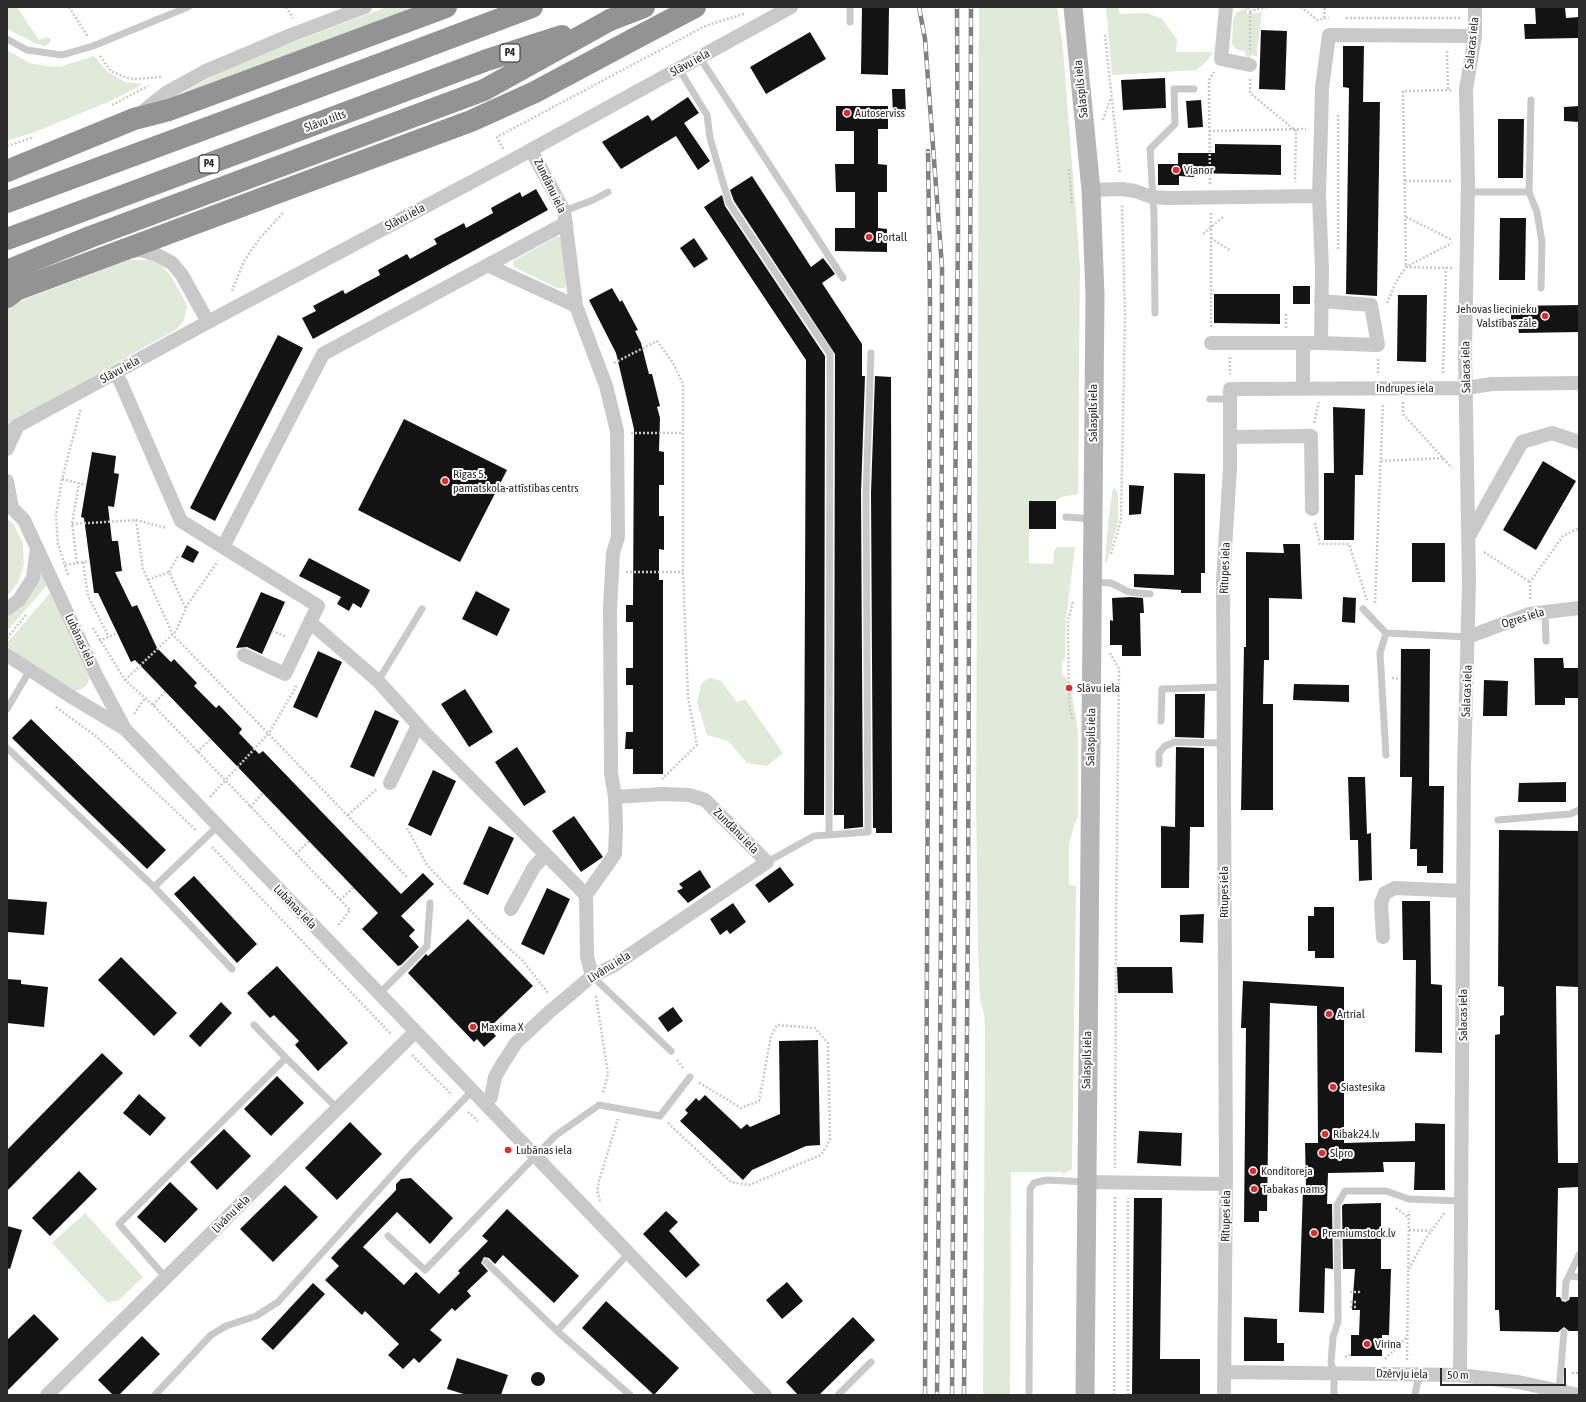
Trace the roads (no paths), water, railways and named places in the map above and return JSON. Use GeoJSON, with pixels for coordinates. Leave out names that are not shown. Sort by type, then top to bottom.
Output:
{"type":"FeatureCollection","features":[{"type":"Feature","properties":{"kind":"highway"},"geometry":{"type":"LineString","coordinates":[[7,171],[134,118],[169,110],[446,7]]}},
{"type":"Feature","properties":{"kind":"highway"},"geometry":{"type":"LineString","coordinates":[[7,202],[532,7]]}},
{"type":"Feature","properties":{"kind":"highway","name":"Slāvu tilts"},"geometry":{"type":"LineString","coordinates":[[7,239],[487,60],[610,20],[644,7]]}},
{"type":"Feature","properties":{"kind":"highway"},"geometry":{"type":"LineString","coordinates":[[7,297],[16,290],[471,121],[535,92],[695,7]]}},
{"type":"Feature","properties":{"kind":"highway"},"geometry":{"type":"LineString","coordinates":[[7,271],[90,237],[484,90],[610,20]]}},
{"type":"Feature","properties":{"kind":"street"},"geometry":{"type":"LineString","coordinates":[[134,118],[166,93],[206,71],[291,35],[365,7]]}},
{"type":"Feature","properties":{"kind":"street","name":"Slāvu iela"},"geometry":{"type":"LineString","coordinates":[[7,433],[19,425],[208,322],[531,150],[791,7]]}},
{"type":"Feature","properties":{"kind":"street","name":"Salaspils iela"},"geometry":{"type":"LineString","coordinates":[[1073,7],[1091,190],[1095,295],[1092,519],[1099,582],[1086,1182],[1085,1395]]}},
{"type":"Feature","properties":{"kind":"street"},"geometry":{"type":"LineString","coordinates":[[1226,7],[1221,59],[1250,65]]}},
{"type":"Feature","properties":{"kind":"street","name":"Salacas iela"},"geometry":{"type":"LineString","coordinates":[[1460,1375],[1464,769],[1469,536],[1466,388],[1468,187],[1466,89],[1475,36],[1475,13]]}},
{"type":"Feature","properties":{"kind":"street"},"geometry":{"type":"LineString","coordinates":[[1321,343],[1319,196],[1322,88],[1329,35],[1475,36]]}},
{"type":"Feature","properties":{"kind":"street","name":"Zundānu iela"},"geometry":{"type":"LineString","coordinates":[[531,150],[565,217]]}},
{"type":"Feature","properties":{"kind":"street"},"geometry":{"type":"LineString","coordinates":[[1091,190],[1122,189],[1135,191],[1152,198],[1319,196]]}},
{"type":"Feature","properties":{"kind":"street"},"geometry":{"type":"LineString","coordinates":[[223,547],[323,354],[488,266],[565,217],[576,306],[600,371],[617,431],[618,537],[613,553],[612,572],[612,773],[615,797],[615,854],[586,895],[586,956],[592,976]]}},
{"type":"Feature","properties":{"kind":"street"},"geometry":{"type":"LineString","coordinates":[[116,253],[141,250],[157,255],[172,263],[182,275],[208,322]]}},
{"type":"Feature","properties":{"kind":"street"},"geometry":{"type":"LineString","coordinates":[[488,266],[576,306]]}},
{"type":"Feature","properties":{"kind":"street"},"geometry":{"type":"LineString","coordinates":[[1207,343],[1378,344],[1371,305],[1321,301]]}},
{"type":"Feature","properties":{"kind":"street"},"geometry":{"type":"LineString","coordinates":[[1303,343],[1303,388]]}},
{"type":"Feature","properties":{"kind":"street"},"geometry":{"type":"LineString","coordinates":[[115,373],[181,521],[318,606],[285,674],[244,655]]}},
{"type":"Feature","properties":{"kind":"street","name":"Indrupes iela"},"geometry":{"type":"LineString","coordinates":[[1230,394],[1303,388],[1466,388],[1492,384],[1579,383]]}},
{"type":"Feature","properties":{"kind":"street","name":"Rītupes iela"},"geometry":{"type":"LineString","coordinates":[[1224,1395],[1226,1184],[1223,582],[1230,437],[1230,394]]}},
{"type":"Feature","properties":{"kind":"street"},"geometry":{"type":"LineString","coordinates":[[7,448],[19,425]]}},
{"type":"Feature","properties":{"kind":"street"},"geometry":{"type":"LineString","coordinates":[[1469,536],[1522,442],[1552,433],[1579,442]]}},
{"type":"Feature","properties":{"kind":"street"},"geometry":{"type":"LineString","coordinates":[[1230,437],[1311,436],[1312,509]]}},
{"type":"Feature","properties":{"kind":"street"},"geometry":{"type":"LineString","coordinates":[[7,481],[10,506]]}},
{"type":"Feature","properties":{"kind":"street","name":"Lubānas iela"},"geometry":{"type":"LineString","coordinates":[[10,506],[24,520],[96,675],[126,729],[472,1092],[765,1395]]}},
{"type":"Feature","properties":{"kind":"street"},"geometry":{"type":"LineString","coordinates":[[7,609],[19,600],[33,578],[37,548]]}},
{"type":"Feature","properties":{"kind":"street","name":"Ogres iela"},"geometry":{"type":"LineString","coordinates":[[1468,637],[1529,614],[1579,608]]}},
{"type":"Feature","properties":{"kind":"street"},"geometry":{"type":"LineString","coordinates":[[310,622],[378,681],[418,725],[586,895]]}},
{"type":"Feature","properties":{"kind":"street","name":"Lubānas iela"},"geometry":{"type":"LineString","coordinates":[[7,654],[30,670],[126,729]]}},
{"type":"Feature","properties":{"kind":"street"},"geometry":{"type":"LineString","coordinates":[[390,783],[418,725]]}},
{"type":"Feature","properties":{"kind":"street","name":"Zundānu iela"},"geometry":{"type":"LineString","coordinates":[[615,797],[689,794],[705,800],[767,862]]}},
{"type":"Feature","properties":{"kind":"street"},"geometry":{"type":"LineString","coordinates":[[511,909],[534,867],[545,855]]}},
{"type":"Feature","properties":{"kind":"street","name":"Līvānu iela"},"geometry":{"type":"LineString","coordinates":[[485,1104],[493,1091],[495,1077],[516,1043],[557,1006],[592,976],[613,966],[767,862]]}},
{"type":"Feature","properties":{"kind":"street"},"geometry":{"type":"LineString","coordinates":[[1383,937],[1381,903],[1385,893],[1395,888],[1463,892]]}},
{"type":"Feature","properties":{"kind":"street","name":"Līvānu iela"},"geometry":{"type":"LineString","coordinates":[[47,1395],[415,1032]]}},
{"type":"Feature","properties":{"kind":"street"},"geometry":{"type":"LineString","coordinates":[[1086,1182],[1226,1184]]}},
{"type":"Feature","properties":{"kind":"street","name":"Dzērvju iela"},"geometry":{"type":"LineString","coordinates":[[1224,1372],[1460,1375],[1518,1382],[1579,1395]]}},
{"type":"Feature","properties":{"kind":"lane"},"geometry":{"type":"LineString","coordinates":[[7,39],[27,50],[62,55],[93,46],[188,7]]}},
{"type":"Feature","properties":{"kind":"lane"},"geometry":{"type":"LineString","coordinates":[[850,7],[850,22]]}},
{"type":"Feature","properties":{"kind":"lane"},"geometry":{"type":"LineString","coordinates":[[700,58],[843,278]]}},
{"type":"Feature","properties":{"kind":"lane"},"geometry":{"type":"LineString","coordinates":[[678,69],[707,115],[710,138],[729,203],[830,354],[829,835]]}},
{"type":"Feature","properties":{"kind":"lane"},"geometry":{"type":"LineString","coordinates":[[1155,313],[1150,149],[1175,124],[1174,89],[1194,89]]}},
{"type":"Feature","properties":{"kind":"lane"},"geometry":{"type":"LineString","coordinates":[[1531,100],[1529,192],[1537,212],[1542,242],[1542,288]]}},
{"type":"Feature","properties":{"kind":"lane"},"geometry":{"type":"LineString","coordinates":[[1468,187],[1529,192]]}},
{"type":"Feature","properties":{"kind":"lane"},"geometry":{"type":"LineString","coordinates":[[565,217],[608,192]]}},
{"type":"Feature","properties":{"kind":"lane"},"geometry":{"type":"LineString","coordinates":[[767,862],[814,836],[868,832],[866,493],[871,353]]}},
{"type":"Feature","properties":{"kind":"lane"},"geometry":{"type":"LineString","coordinates":[[1210,399],[1230,394]]}},
{"type":"Feature","properties":{"kind":"lane"},"geometry":{"type":"LineString","coordinates":[[1066,517],[1092,519]]}},
{"type":"Feature","properties":{"kind":"lane"},"geometry":{"type":"LineString","coordinates":[[1099,582],[1128,592],[1150,594]]}},
{"type":"Feature","properties":{"kind":"lane"},"geometry":{"type":"LineString","coordinates":[[378,681],[422,609]]}},
{"type":"Feature","properties":{"kind":"lane"},"geometry":{"type":"LineString","coordinates":[[1366,611],[1386,633],[1468,637]]}},
{"type":"Feature","properties":{"kind":"lane"},"geometry":{"type":"LineString","coordinates":[[1545,611],[1546,641]]}},
{"type":"Feature","properties":{"kind":"lane"},"geometry":{"type":"LineString","coordinates":[[1386,633],[1380,653],[1386,755]]}},
{"type":"Feature","properties":{"kind":"lane"},"geometry":{"type":"LineString","coordinates":[[7,709],[30,670]]}},
{"type":"Feature","properties":{"kind":"lane"},"geometry":{"type":"LineString","coordinates":[[1161,721],[1162,689],[1224,688]]}},
{"type":"Feature","properties":{"kind":"lane"},"geometry":{"type":"LineString","coordinates":[[1158,764],[1160,753],[1165,746],[1175,742],[1223,743]]}},
{"type":"Feature","properties":{"kind":"lane"},"geometry":{"type":"LineString","coordinates":[[7,748],[154,887],[232,969]]}},
{"type":"Feature","properties":{"kind":"lane"},"geometry":{"type":"LineString","coordinates":[[1498,820],[1570,814],[1579,810]]}},
{"type":"Feature","properties":{"kind":"lane"},"geometry":{"type":"LineString","coordinates":[[154,887],[218,826]]}},
{"type":"Feature","properties":{"kind":"lane"},"geometry":{"type":"LineString","coordinates":[[378,994],[427,946],[430,902]]}},
{"type":"Feature","properties":{"kind":"lane"},"geometry":{"type":"LineString","coordinates":[[592,976],[671,1051]]}},
{"type":"Feature","properties":{"kind":"lane"},"geometry":{"type":"LineString","coordinates":[[254,1024],[337,1108]]}},
{"type":"Feature","properties":{"kind":"lane"},"geometry":{"type":"LineString","coordinates":[[166,1278],[119,1224],[286,1058]]}},
{"type":"Feature","properties":{"kind":"lane"},"geometry":{"type":"LineString","coordinates":[[388,1236],[426,1270],[555,1136],[599,1105],[660,1116],[690,1077]]}},
{"type":"Feature","properties":{"kind":"lane"},"geometry":{"type":"LineString","coordinates":[[155,1395],[211,1335],[226,1326],[256,1316],[278,1302],[411,1154],[472,1092]]}},
{"type":"Feature","properties":{"kind":"lane"},"geometry":{"type":"LineString","coordinates":[[1029,1395],[1030,1189],[1034,1183],[1047,1180],[1086,1182]]}},
{"type":"Feature","properties":{"kind":"lane"},"geometry":{"type":"LineString","coordinates":[[1334,1395],[1334,1373],[1331,1363],[1333,1337],[1338,1322],[1337,1205],[1345,1191],[1386,1191],[1409,1199],[1461,1201]]}},
{"type":"Feature","properties":{"kind":"lane"},"geometry":{"type":"LineString","coordinates":[[557,1331],[628,1254]]}},
{"type":"Feature","properties":{"kind":"lane"},"geometry":{"type":"LineString","coordinates":[[1565,1297],[1568,1276],[1579,1255]]}},
{"type":"Feature","properties":{"kind":"lane"},"geometry":{"type":"LineString","coordinates":[[486,1262],[557,1331],[630,1395]]}},
{"type":"Feature","properties":{"kind":"lane"},"geometry":{"type":"LineString","coordinates":[[1568,1276],[1579,1277]]}},
{"type":"Feature","properties":{"kind":"lane"},"geometry":{"type":"LineString","coordinates":[[1559,1391],[1564,1332]]}},
{"type":"Feature","properties":{"kind":"lane"},"geometry":{"type":"LineString","coordinates":[[838,1395],[871,1362]]}},
{"type":"Feature","properties":{"kind":"lane"},"geometry":{"type":"LineString","coordinates":[[1413,1374],[1415,1395]]}},
{"type":"Feature","properties":{"kind":"railway"},"geometry":{"type":"LineString","coordinates":[[919,7],[925,39],[942,267],[941,931],[937,1395]]}},
{"type":"Feature","properties":{"kind":"railway"},"geometry":{"type":"LineString","coordinates":[[952,1395],[956,659],[955,511],[958,231],[957,7]]}},
{"type":"Feature","properties":{"kind":"railway"},"geometry":{"type":"LineString","coordinates":[[964,1395],[968,906],[971,7]]}},
{"type":"Feature","properties":{"kind":"railway"},"geometry":{"type":"LineString","coordinates":[[925,1395],[930,303],[928,151]]}},
{"type":"Feature","properties":{"kind":"place","name":"Autoserviss"},"geometry":{"type":"Point","coordinates":[847,113]}},
{"type":"Feature","properties":{"kind":"place","name":"Vianor"},"geometry":{"type":"Point","coordinates":[1176,170]}},
{"type":"Feature","properties":{"kind":"place","name":"Portall"},"geometry":{"type":"Point","coordinates":[869,237]}},
{"type":"Feature","properties":{"kind":"place","name":"Jehovas liecinieku Valstības zāle"},"geometry":{"type":"Point","coordinates":[1545,316]}},
{"type":"Feature","properties":{"kind":"place","name":"Rīgas 5. pamatskola-attīstības centrs"},"geometry":{"type":"Point","coordinates":[445,481]}},
{"type":"Feature","properties":{"kind":"place","name":"Slāvu iela"},"geometry":{"type":"Point","coordinates":[1069,688]}},
{"type":"Feature","properties":{"kind":"place","name":"Artrial"},"geometry":{"type":"Point","coordinates":[1329,1014]}},
{"type":"Feature","properties":{"kind":"place","name":"Maxima X"},"geometry":{"type":"Point","coordinates":[473,1027]}},
{"type":"Feature","properties":{"kind":"place","name":"Siastesika"},"geometry":{"type":"Point","coordinates":[1333,1087]}},
{"type":"Feature","properties":{"kind":"place","name":"Ribak24.lv"},"geometry":{"type":"Point","coordinates":[1325,1134]}},
{"type":"Feature","properties":{"kind":"place","name":"Lubānas iela"},"geometry":{"type":"Point","coordinates":[508,1150]}},
{"type":"Feature","properties":{"kind":"place","name":"Slpro"},"geometry":{"type":"Point","coordinates":[1322,1153]}},
{"type":"Feature","properties":{"kind":"place","name":"Konditoreja"},"geometry":{"type":"Point","coordinates":[1253,1171]}},
{"type":"Feature","properties":{"kind":"place","name":"Tabakas nams"},"geometry":{"type":"Point","coordinates":[1254,1189]}},
{"type":"Feature","properties":{"kind":"place","name":"Premiumstock.lv"},"geometry":{"type":"Point","coordinates":[1314,1233]}},
{"type":"Feature","properties":{"kind":"place","name":"Virina"},"geometry":{"type":"Point","coordinates":[1367,1344]}}]}
